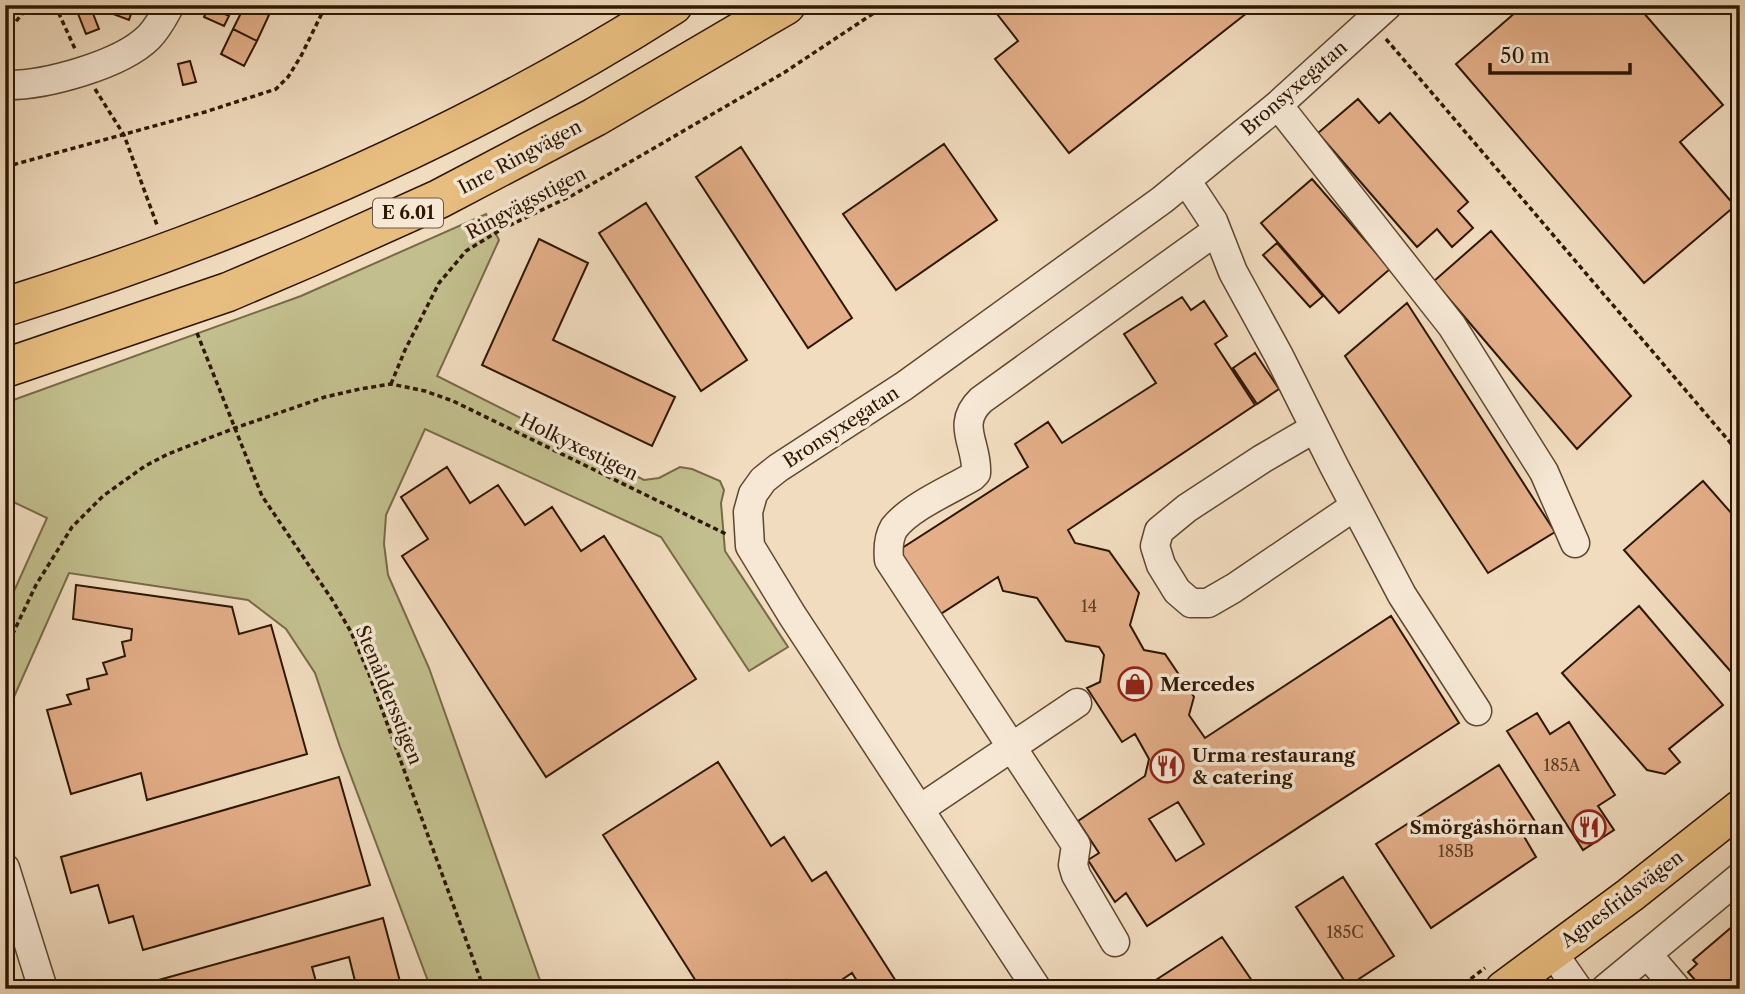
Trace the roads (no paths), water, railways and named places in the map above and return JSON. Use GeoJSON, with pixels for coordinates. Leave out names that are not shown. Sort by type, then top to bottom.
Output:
{"type":"FeatureCollection","features":[{"type":"Feature","properties":{"kind":"highway","name":"E 6.01"},"geometry":{"type":"LineString","coordinates":[[5,307],[106,275],[244,224],[330,187],[468,122],[603,50],[673,5]]}},
{"type":"Feature","properties":{"kind":"highway","name":"Inre Ringvägen"},"geometry":{"type":"LineString","coordinates":[[5,368],[228,292],[439,199],[595,117],[786,5]]}},
{"type":"Feature","properties":{"kind":"main road","name":"Agnesfridsvägen"},"geometry":{"type":"LineString","coordinates":[[1503,989],[1630,895],[1740,808]]}},
{"type":"Feature","properties":{"kind":"street"},"geometry":{"type":"LineString","coordinates":[[5,85],[36,83],[66,76],[133,50],[149,37],[170,5]]}},
{"type":"Feature","properties":{"kind":"street","name":"Bronsyxegatan"},"geometry":{"type":"LineString","coordinates":[[1037,989],[792,615],[750,545],[748,512],[753,494],[763,480],[778,468],[904,386],[1151,208],[1278,105],[1379,13]]}},
{"type":"Feature","properties":{"kind":"street"},"geometry":{"type":"LineString","coordinates":[[1278,105],[1452,326],[1544,472],[1575,543]]}},
{"type":"Feature","properties":{"kind":"street"},"geometry":{"type":"LineString","coordinates":[[1186,180],[1216,231],[1233,272],[1402,594],[1477,710]]}},
{"type":"Feature","properties":{"kind":"street"},"geometry":{"type":"LineString","coordinates":[[1115,942],[1076,875],[1073,865],[1076,845],[889,560],[888,545],[893,530],[906,516],[976,473],[968,424],[971,410],[1216,231]]}},
{"type":"Feature","properties":{"kind":"street"},"geometry":{"type":"LineString","coordinates":[[1315,428],[1187,508],[1159,531],[1155,546],[1161,565],[1177,591],[1191,603],[1208,603],[1234,589],[1355,506]]}},
{"type":"Feature","properties":{"kind":"street"},"geometry":{"type":"LineString","coordinates":[[920,809],[1077,703]]}},
{"type":"Feature","properties":{"kind":"street"},"geometry":{"type":"LineString","coordinates":[[5,868],[43,989]]}},
{"type":"Feature","properties":{"kind":"street"},"geometry":{"type":"LineString","coordinates":[[1605,989],[1740,877]]}},
{"type":"Feature","properties":{"kind":"street"},"geometry":{"type":"LineString","coordinates":[[1553,953],[1578,989]]}},
{"type":"Feature","properties":{"kind":"street"},"geometry":{"type":"LineString","coordinates":[[1648,956],[1677,989]]}},
{"type":"Feature","properties":{"kind":"place","name":"Mercedes"},"geometry":{"type":"Point","coordinates":[1135,684]}},
{"type":"Feature","properties":{"kind":"place","name":"Urma restaurang & catering"},"geometry":{"type":"Point","coordinates":[1167,766]}},
{"type":"Feature","properties":{"kind":"place","name":"Smörgåshörnan"},"geometry":{"type":"Point","coordinates":[1589,827]}}]}
